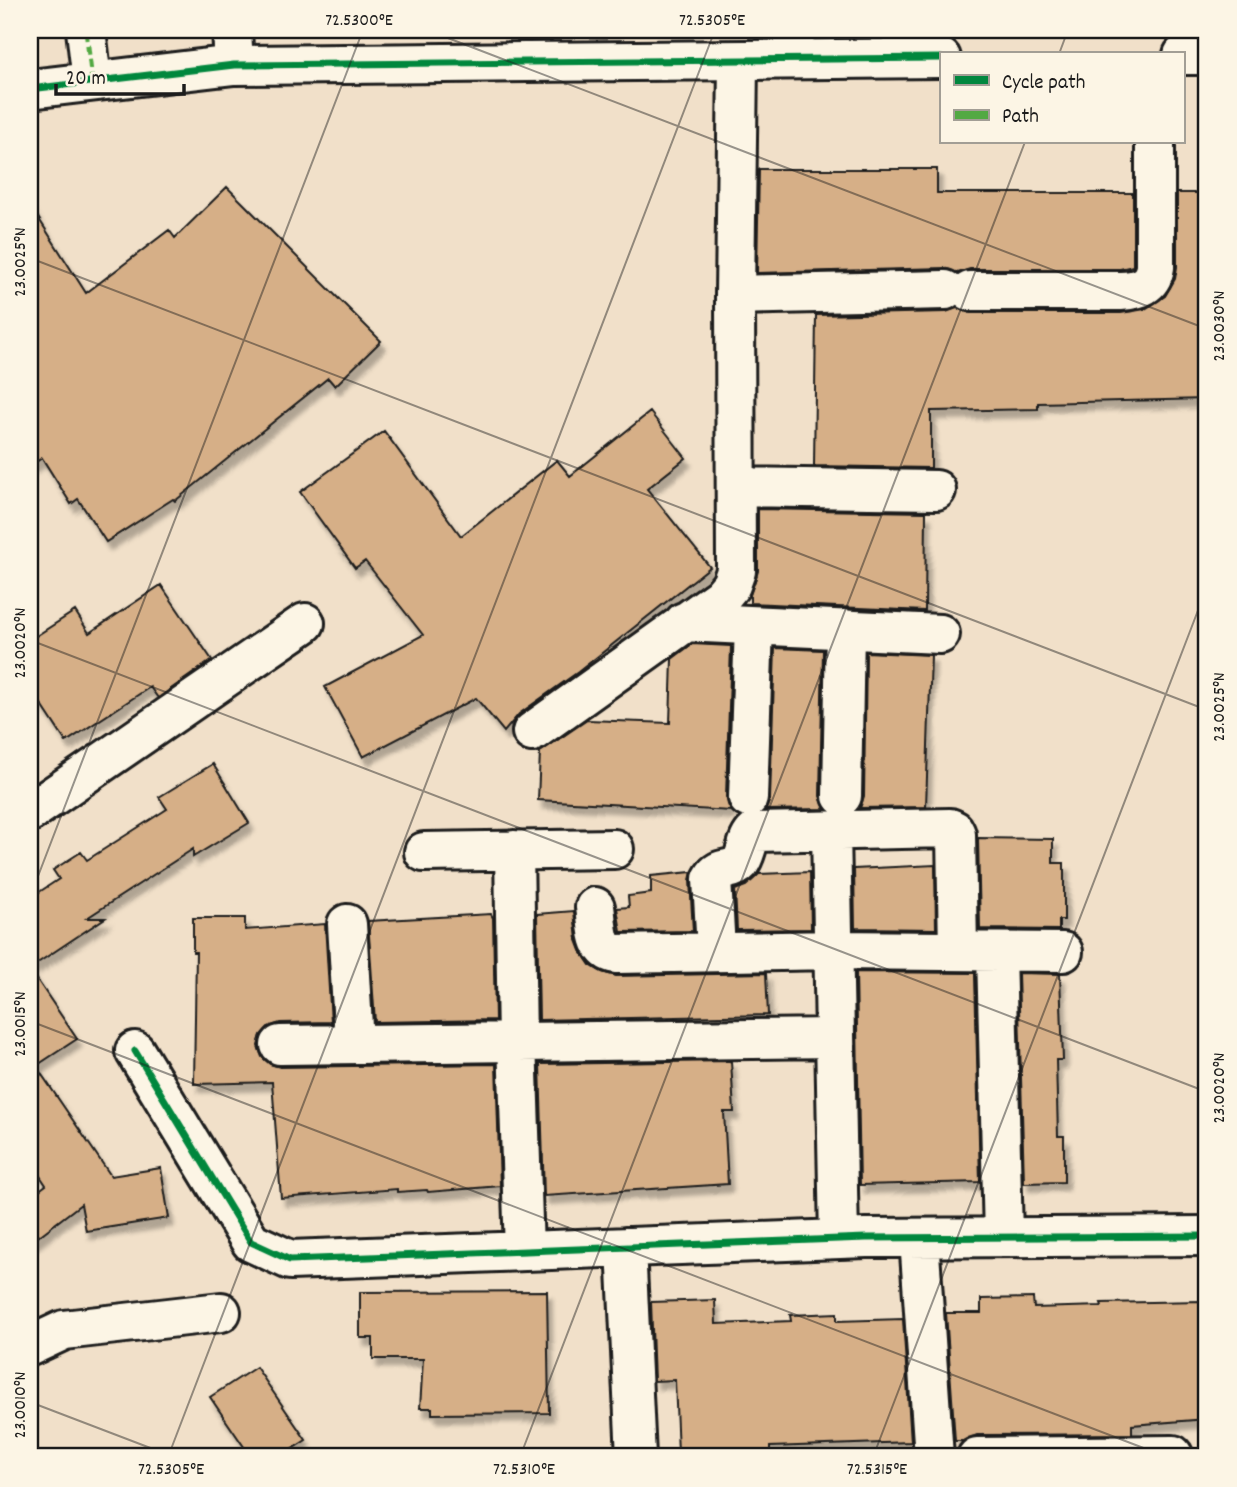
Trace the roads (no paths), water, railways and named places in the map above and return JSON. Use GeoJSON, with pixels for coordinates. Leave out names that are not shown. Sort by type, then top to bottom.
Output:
{"type":"FeatureCollection","features":[{"type":"Feature","properties":{"kind":"street"},"geometry":{"type":"LineString","coordinates":[[86,30],[92,81]]}},
{"type":"Feature","properties":{"kind":"street"},"geometry":{"type":"LineString","coordinates":[[30,89],[92,81],[233,48],[738,62],[940,58]]}},
{"type":"Feature","properties":{"kind":"street"},"geometry":{"type":"LineString","coordinates":[[1184,55],[1207,55]]}},
{"type":"Feature","properties":{"kind":"street"},"geometry":{"type":"LineString","coordinates":[[532,732],[721,597],[731,585],[736,570],[738,62]]}},
{"type":"Feature","properties":{"kind":"street"},"geometry":{"type":"LineString","coordinates":[[735,295],[957,290],[1135,290],[1153,278],[1155,267],[1155,144]]}},
{"type":"Feature","properties":{"kind":"street"},"geometry":{"type":"LineString","coordinates":[[736,487],[936,490]]}},
{"type":"Feature","properties":{"kind":"street"},"geometry":{"type":"LineString","coordinates":[[684,622],[940,634]]}},
{"type":"Feature","properties":{"kind":"street"},"geometry":{"type":"LineString","coordinates":[[30,811],[305,623]]}},
{"type":"Feature","properties":{"kind":"street"},"geometry":{"type":"LineString","coordinates":[[748,798],[754,626]]}},
{"type":"Feature","properties":{"kind":"street"},"geometry":{"type":"LineString","coordinates":[[839,1239],[834,950],[836,814],[845,629]]}},
{"type":"Feature","properties":{"kind":"street"},"geometry":{"type":"LineString","coordinates":[[716,950],[712,879],[715,872],[734,867],[741,862],[750,836],[755,832],[836,814],[954,830],[958,951]]}},
{"type":"Feature","properties":{"kind":"street"},"geometry":{"type":"LineString","coordinates":[[424,852],[614,849]]}},
{"type":"Feature","properties":{"kind":"street"},"geometry":{"type":"LineString","coordinates":[[514,850],[524,1251]]}},
{"type":"Feature","properties":{"kind":"street"},"geometry":{"type":"LineString","coordinates":[[595,907],[601,944],[610,953],[716,950],[1063,952]]}},
{"type":"Feature","properties":{"kind":"street"},"geometry":{"type":"LineString","coordinates":[[347,924],[354,1044]]}},
{"type":"Feature","properties":{"kind":"street"},"geometry":{"type":"LineString","coordinates":[[996,952],[1003,1237]]}},
{"type":"Feature","properties":{"kind":"street"},"geometry":{"type":"LineString","coordinates":[[281,1045],[835,1038]]}},
{"type":"Feature","properties":{"kind":"street"},"geometry":{"type":"LineString","coordinates":[[135,1051],[251,1242],[290,1260],[839,1239],[1207,1236]]}},
{"type":"Feature","properties":{"kind":"street"},"geometry":{"type":"LineString","coordinates":[[919,1238],[934,1457]]}},
{"type":"Feature","properties":{"kind":"street"},"geometry":{"type":"LineString","coordinates":[[626,1247],[636,1457]]}},
{"type":"Feature","properties":{"kind":"street"},"geometry":{"type":"LineString","coordinates":[[30,1346],[64,1330],[221,1312]]}},
{"type":"Feature","properties":{"kind":"street"},"geometry":{"type":"LineString","coordinates":[[977,1457],[1173,1455]]}}]}
